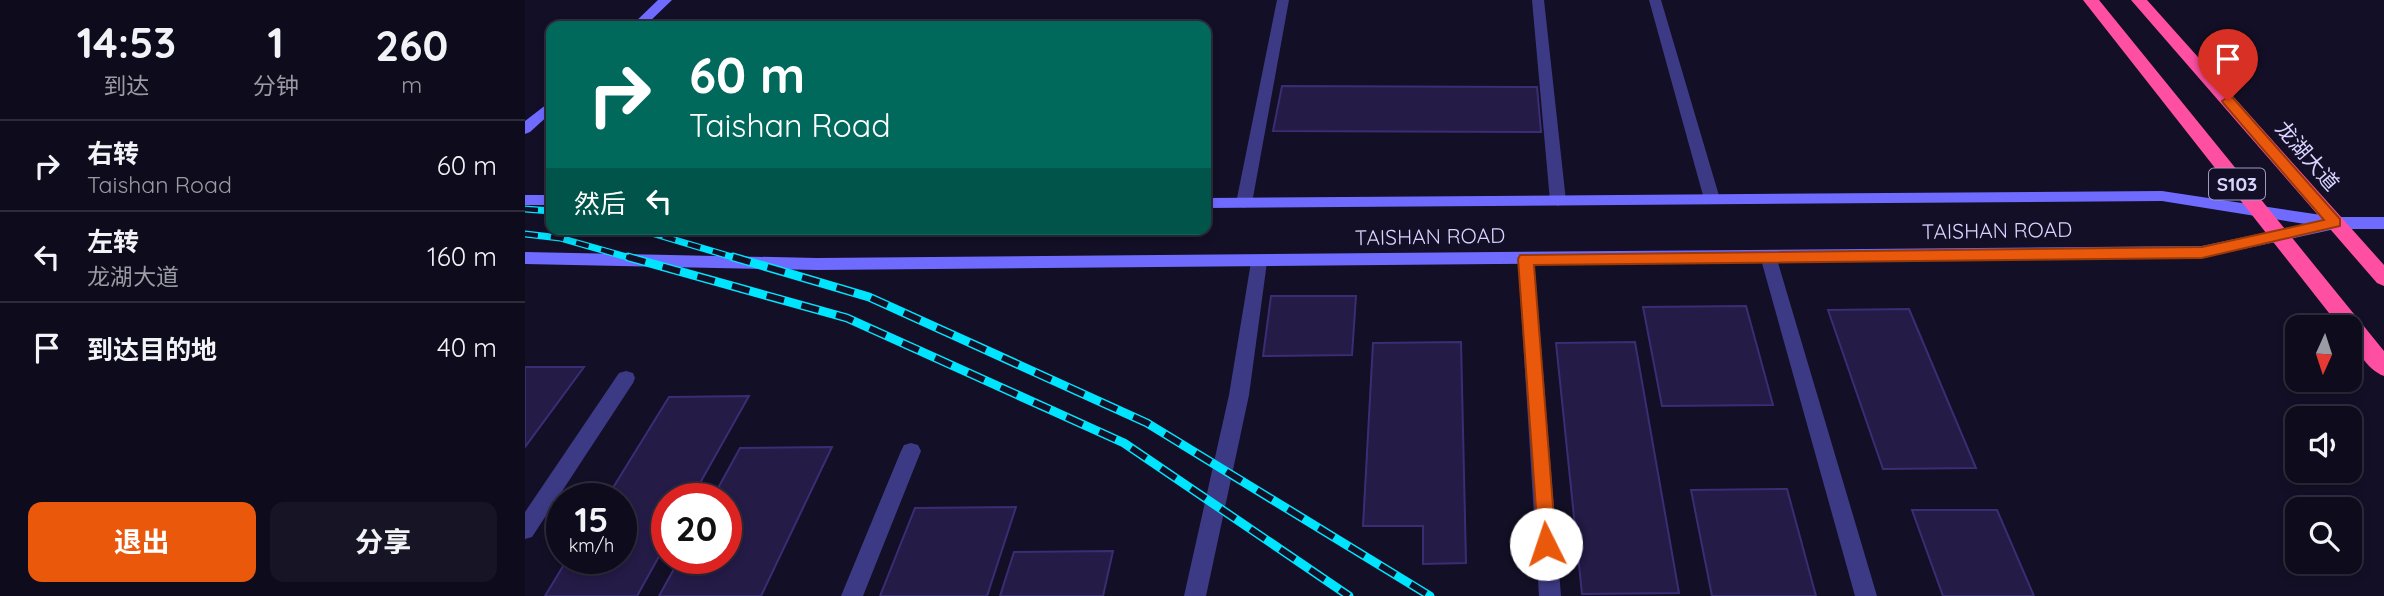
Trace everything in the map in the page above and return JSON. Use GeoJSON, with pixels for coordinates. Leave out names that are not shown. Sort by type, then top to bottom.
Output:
{"type":"FeatureCollection","features":[{"type":"Feature","properties":{"kind":"highway","name":"S103"},"geometry":{"type":"LineString","coordinates":[[2091,0],[2384,367]]}},
{"type":"Feature","properties":{"kind":"highway","name":"龙湖大道"},"geometry":{"type":"LineString","coordinates":[[2139,0],[2384,278]]}},
{"type":"Feature","properties":{"kind":"street"},"geometry":{"type":"LineString","coordinates":[[643,21],[666,0]]}},
{"type":"Feature","properties":{"kind":"street"},"geometry":{"type":"LineString","coordinates":[[1244,203],[1283,0]]}},
{"type":"Feature","properties":{"kind":"street"},"geometry":{"type":"LineString","coordinates":[[1538,0],[1558,201]]}},
{"type":"Feature","properties":{"kind":"street"},"geometry":{"type":"LineString","coordinates":[[1655,0],[1712,200]]}},
{"type":"Feature","properties":{"kind":"street"},"geometry":{"type":"LineString","coordinates":[[525,129],[546,109]]}},
{"type":"Feature","properties":{"kind":"street","name":"TAISHAN ROAD"},"geometry":{"type":"LineString","coordinates":[[1211,203],[2162,196],[2335,223]]}},
{"type":"Feature","properties":{"kind":"street"},"geometry":{"type":"LineString","coordinates":[[525,200],[546,200]]}},
{"type":"Feature","properties":{"kind":"street"},"geometry":{"type":"LineString","coordinates":[[2335,223],[2384,223]]}},
{"type":"Feature","properties":{"kind":"street","name":"TAISHAN ROAD"},"geometry":{"type":"LineString","coordinates":[[525,258],[817,264],[2202,252],[2335,223]]}},
{"type":"Feature","properties":{"kind":"street"},"geometry":{"type":"LineString","coordinates":[[1767,256],[1866,596]]}},
{"type":"Feature","properties":{"kind":"street"},"geometry":{"type":"LineString","coordinates":[[1526,259],[1550,596]]}},
{"type":"Feature","properties":{"kind":"street"},"geometry":{"type":"LineString","coordinates":[[1195,596],[1238,395],[1259,262]]}},
{"type":"Feature","properties":{"kind":"street"},"geometry":{"type":"LineString","coordinates":[[525,530],[626,378]]}},
{"type":"Feature","properties":{"kind":"street"},"geometry":{"type":"LineString","coordinates":[[852,596],[911,452]]}},
{"type":"Feature","properties":{"kind":"building"},"geometry":{"type":"Polygon","coordinates":[[[1282,86],[1537,87],[1541,132],[1273,131],[1282,86]]]}},
{"type":"Feature","properties":{"kind":"building"},"geometry":{"type":"Polygon","coordinates":[[[1271,296],[1356,296],[1352,355],[1263,356],[1271,296]]]}},
{"type":"Feature","properties":{"kind":"building"},"geometry":{"type":"Polygon","coordinates":[[[1746,306],[1773,405],[1662,406],[1643,307],[1746,306]]]}},
{"type":"Feature","properties":{"kind":"building"},"geometry":{"type":"Polygon","coordinates":[[[1909,309],[1976,468],[1883,469],[1828,310],[1909,309]]]}},
{"type":"Feature","properties":{"kind":"building"},"geometry":{"type":"Polygon","coordinates":[[[1461,342],[1466,563],[1423,564],[1423,526],[1363,526],[1373,343],[1461,342]]]}},
{"type":"Feature","properties":{"kind":"building"},"geometry":{"type":"Polygon","coordinates":[[[1635,342],[1679,593],[1582,594],[1556,343],[1635,342]]]}},
{"type":"Feature","properties":{"kind":"building"},"geometry":{"type":"Polygon","coordinates":[[[525,367],[584,367],[525,447],[525,367]]]}},
{"type":"Feature","properties":{"kind":"building"},"geometry":{"type":"Polygon","coordinates":[[[749,396],[700,483],[651,483],[651,571],[637,596],[545,596],[558,574],[637,574],[637,483],[616,483],[669,397],[749,396]]]}},
{"type":"Feature","properties":{"kind":"building"},"geometry":{"type":"Polygon","coordinates":[[[832,447],[761,596],[659,596],[671,574],[742,574],[742,483],[721,483],[740,448],[832,447]]]}},
{"type":"Feature","properties":{"kind":"building"},"geometry":{"type":"Polygon","coordinates":[[[1787,489],[1816,596],[1712,596],[1691,490],[1787,489]]]}},
{"type":"Feature","properties":{"kind":"building"},"geometry":{"type":"Polygon","coordinates":[[[1016,507],[987,596],[880,596],[915,508],[1016,507]]]}},
{"type":"Feature","properties":{"kind":"building"},"geometry":{"type":"Polygon","coordinates":[[[1912,510],[1997,510],[2034,596],[1943,596],[1912,510]]]}},
{"type":"Feature","properties":{"kind":"building"},"geometry":{"type":"Polygon","coordinates":[[[1113,551],[1103,596],[1000,596],[1014,552],[1113,551]]]}},
{"type":"Feature","properties":{"kind":"railway"},"geometry":{"type":"LineString","coordinates":[[525,209],[546,211]]}},
{"type":"Feature","properties":{"kind":"railway"},"geometry":{"type":"LineString","coordinates":[[525,234],[560,238],[634,259]]}},
{"type":"Feature","properties":{"kind":"railway"},"geometry":{"type":"LineString","coordinates":[[658,235],[739,259]]}},
{"type":"Feature","properties":{"kind":"railway"},"geometry":{"type":"LineString","coordinates":[[628,257],[847,318],[1124,443],[1349,596]]}},
{"type":"Feature","properties":{"kind":"railway"},"geometry":{"type":"LineString","coordinates":[[733,257],[869,297],[1147,423],[1430,596]]}},
{"type":"Feature","properties":{"kind":"route"},"geometry":{"type":"LineString","coordinates":[[1546,544],[1526,259],[2202,252],[2335,223],[2228,101]]}}]}
